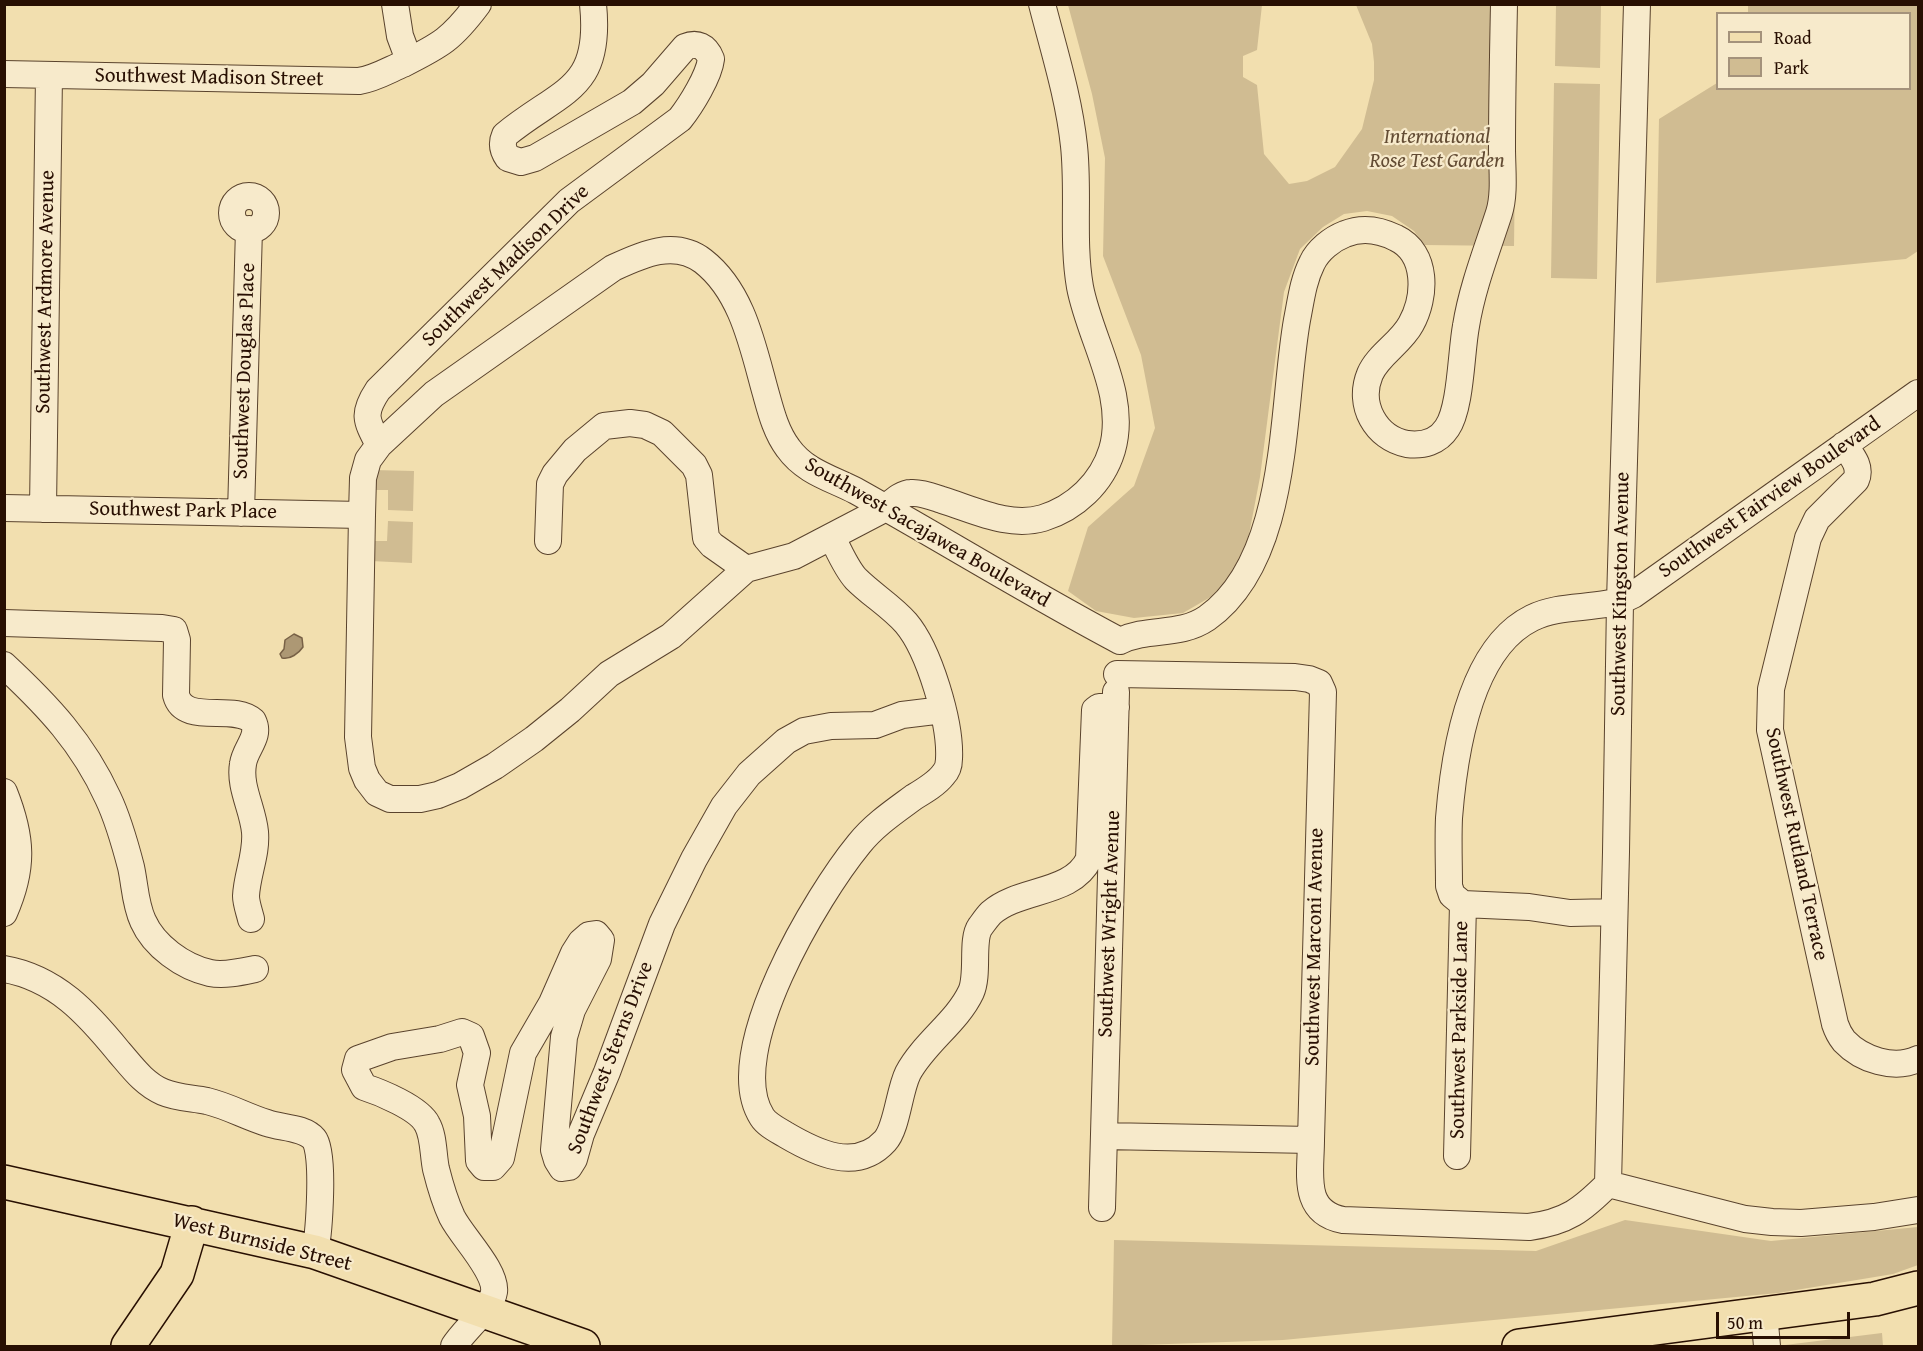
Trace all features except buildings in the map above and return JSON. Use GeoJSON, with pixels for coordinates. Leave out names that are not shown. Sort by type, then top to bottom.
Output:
{"type":"FeatureCollection","features":[{"type":"Feature","properties":{"kind":"main road","name":"West Burnside Street"},"geometry":{"type":"LineString","coordinates":[[4,1182],[315,1252],[583,1347]]}},
{"type":"Feature","properties":{"kind":"main road"},"geometry":{"type":"LineString","coordinates":[[128,1347],[177,1274],[192,1223]]}},
{"type":"Feature","properties":{"kind":"main road"},"geometry":{"type":"LineString","coordinates":[[1519,1347],[1875,1299],[1918,1288]]}},
{"type":"Feature","properties":{"kind":"street"},"geometry":{"type":"LineString","coordinates":[[395,4],[400,36],[410,60],[443,44],[458,30],[478,4]]}},
{"type":"Feature","properties":{"kind":"street","name":"Southwest Madison Drive"},"geometry":{"type":"LineString","coordinates":[[379,445],[366,416],[368,407],[378,390],[569,201],[680,118],[688,109],[707,72],[711,58],[704,48],[698,45],[685,47],[653,84],[632,102],[535,158],[521,162],[508,158],[503,148],[502,140],[505,135],[568,91],[587,68],[592,57],[594,40],[593,4]]}},
{"type":"Feature","properties":{"kind":"street"},"geometry":{"type":"LineString","coordinates":[[548,541],[550,484],[555,474],[575,450],[604,426],[630,423],[645,425],[662,433],[694,465],[699,475],[706,538],[712,545],[746,568],[794,556],[884,509],[910,492],[927,495],[1008,521],[1035,520],[1057,512],[1081,498],[1101,475],[1112,449],[1115,427],[1114,405],[1107,372],[1080,288],[1077,256],[1077,184],[1068,103],[1042,4]]}},
{"type":"Feature","properties":{"kind":"street"},"geometry":{"type":"LineString","coordinates":[[1120,642],[1134,635],[1178,631],[1206,618],[1240,586],[1261,543],[1278,479],[1294,336],[1303,285],[1313,260],[1324,247],[1345,234],[1362,229],[1385,233],[1402,241],[1414,254],[1420,269],[1419,303],[1411,326],[1370,372],[1365,391],[1368,413],[1383,433],[1396,441],[1412,445],[1427,444],[1440,437],[1450,425],[1459,388],[1466,324],[1501,207],[1504,4]]}},
{"type":"Feature","properties":{"kind":"street","name":"Southwest Kingston Avenue"},"geometry":{"type":"LineString","coordinates":[[1608,1184],[1620,602],[1636,4]]}},
{"type":"Feature","properties":{"kind":"street","name":"Southwest Madison Street"},"geometry":{"type":"LineString","coordinates":[[4,74],[359,81],[410,60]]}},
{"type":"Feature","properties":{"kind":"street","name":"Southwest Ardmore Avenue"},"geometry":{"type":"LineString","coordinates":[[43,508],[50,75]]}},
{"type":"Feature","properties":{"kind":"street","name":"Southwest Douglas Place"},"geometry":{"type":"LineString","coordinates":[[241,513],[249,229]]}},
{"type":"Feature","properties":{"kind":"street","name":"Southwest Sacajawea Boulevard"},"geometry":{"type":"LineString","coordinates":[[746,568],[671,636],[609,674],[561,717],[495,766],[460,786],[420,799],[390,799],[377,793],[366,780],[359,752],[357,709],[365,469],[379,445],[434,394],[614,268],[648,253],[670,249],[694,256],[704,262],[723,282],[735,300],[750,339],[772,417],[786,446],[794,456],[811,470],[855,491],[1120,642]]}},
{"type":"Feature","properties":{"kind":"street","name":"Southwest Fairview Boulevard"},"geometry":{"type":"LineString","coordinates":[[1620,602],[1642,589],[1918,393]]}},
{"type":"Feature","properties":{"kind":"street","name":"Southwest Rutland Terrace"},"geometry":{"type":"LineString","coordinates":[[1844,445],[1857,466],[1858,475],[1812,527],[1771,689],[1770,730],[1835,1024],[1842,1039],[1851,1047],[1877,1060],[1899,1065],[1909,1064],[1918,1059]]}},
{"type":"Feature","properties":{"kind":"street","name":"Southwest Park Place"},"geometry":{"type":"LineString","coordinates":[[4,508],[362,515]]}},
{"type":"Feature","properties":{"kind":"street"},"geometry":{"type":"LineString","coordinates":[[832,537],[854,577],[906,623],[920,643],[938,689],[950,755],[945,774],[899,808],[858,845],[816,903],[763,1013],[755,1046],[753,1073],[755,1096],[762,1116],[781,1132],[823,1154],[845,1158],[864,1155],[885,1141],[890,1132],[906,1076],[917,1058],[971,992],[974,982],[977,931],[992,913],[1009,902],[1062,883],[1080,873],[1086,865],[1089,858],[1095,710],[1098,707],[1116,707]]}},
{"type":"Feature","properties":{"kind":"street"},"geometry":{"type":"LineString","coordinates":[[1614,912],[1570,913],[1529,907],[1463,904],[1452,895],[1449,886],[1449,818],[1460,743],[1469,705],[1484,670],[1500,645],[1512,632],[1533,617],[1559,609],[1620,602]]}},
{"type":"Feature","properties":{"kind":"street"},"geometry":{"type":"LineString","coordinates":[[4,623],[174,630],[177,640],[177,701],[186,710],[243,714],[253,721],[256,732],[244,756],[242,774],[255,833],[253,864],[246,895],[250,919]]}},
{"type":"Feature","properties":{"kind":"street","name":"Southwest Wright Avenue"},"geometry":{"type":"LineString","coordinates":[[1102,1208],[1116,657],[1120,642]]}},
{"type":"Feature","properties":{"kind":"street"},"geometry":{"type":"LineString","coordinates":[[4,665],[64,725],[89,760],[109,800],[124,844],[143,922],[156,940],[180,960],[212,973],[232,973],[255,969]]}},
{"type":"Feature","properties":{"kind":"street","name":"Southwest Marconi Avenue"},"geometry":{"type":"LineString","coordinates":[[1117,674],[1295,677],[1319,683],[1323,692],[1311,1140],[1311,1193],[1318,1209],[1329,1216],[1344,1220],[1529,1227],[1554,1222],[1575,1212],[1587,1205],[1608,1184]]}},
{"type":"Feature","properties":{"kind":"street","name":"Southwest Sterns Drive"},"geometry":{"type":"LineString","coordinates":[[483,1311],[493,1297],[494,1281],[451,1215],[436,1169],[427,1123],[417,1113],[402,1104],[380,1092],[364,1087],[355,1070],[358,1059],[392,1047],[440,1039],[462,1032],[471,1036],[477,1053],[470,1085],[477,1116],[479,1161],[484,1167],[493,1167],[501,1158],[523,1053],[552,1003],[574,953],[589,935],[596,934],[601,940],[598,959],[572,1010],[564,1036],[554,1150],[562,1168],[569,1167],[574,1159],[581,1134],[662,924],[694,859],[724,806],[749,774],[786,741],[804,731],[831,726],[875,725],[902,715],[943,710]]}},
{"type":"Feature","properties":{"kind":"street"},"geometry":{"type":"LineString","coordinates":[[4,792],[18,830],[20,843],[17,879],[4,913]]}},
{"type":"Feature","properties":{"kind":"street","name":"Southwest Parkside Lane"},"geometry":{"type":"LineString","coordinates":[[1457,1155],[1463,904]]}},
{"type":"Feature","properties":{"kind":"street"},"geometry":{"type":"LineString","coordinates":[[4,969],[34,977],[66,995],[108,1038],[134,1070],[162,1092],[208,1102],[311,1136],[316,1141],[320,1155],[318,1232],[315,1252]]}},
{"type":"Feature","properties":{"kind":"street"},"geometry":{"type":"LineString","coordinates":[[1104,1136],[1311,1140]]}},
{"type":"Feature","properties":{"kind":"street"},"geometry":{"type":"LineString","coordinates":[[1608,1184],[1745,1219],[1773,1222],[1801,1223],[1874,1217],[1918,1210]]}},
{"type":"Feature","properties":{"kind":"street"},"geometry":{"type":"LineString","coordinates":[[454,1347],[461,1335],[483,1311]]}},
{"type":"Feature","properties":{"kind":"street"},"geometry":{"type":"LineString","coordinates":[[1764,1313],[1767,1347]]}},
{"type":"Feature","properties":{"kind":"green space","name":"International Rose Test Garden"},"geometry":{"type":"Polygon","coordinates":[[[1068,5],[1262,5],[1257,50],[1243,56],[1243,77],[1257,85],[1264,154],[1289,184],[1307,181],[1335,167],[1362,129],[1374,80],[1374,62],[1372,44],[1356,5],[1517,5],[1514,246],[1424,245],[1414,231],[1392,216],[1367,211],[1344,214],[1323,227],[1300,249],[1284,292],[1260,477],[1247,545],[1221,591],[1183,613],[1134,618],[1096,611],[1068,591],[1088,527],[1134,486],[1155,428],[1141,355],[1103,256],[1105,158],[1092,94],[1068,5]]]}},
{"type":"Feature","properties":{"kind":"green space"},"geometry":{"type":"Polygon","coordinates":[[[1556,5],[1601,5],[1600,68],[1555,66],[1556,5]]]}},
{"type":"Feature","properties":{"kind":"green space"},"geometry":{"type":"Polygon","coordinates":[[[1748,5],[1918,5],[1918,251],[1906,259],[1656,283],[1659,119],[1716,84],[1716,90],[1911,90],[1911,12],[1748,12],[1748,5]]]}},
{"type":"Feature","properties":{"kind":"green space"},"geometry":{"type":"Polygon","coordinates":[[[1554,83],[1600,84],[1597,279],[1551,278],[1554,83]]]}},
{"type":"Feature","properties":{"kind":"green space"},"geometry":{"type":"Polygon","coordinates":[[[373,470],[414,471],[413,511],[388,510],[388,490],[373,490],[373,470]]]}},
{"type":"Feature","properties":{"kind":"green space"},"geometry":{"type":"Polygon","coordinates":[[[388,521],[413,522],[412,563],[371,561],[371,541],[387,541],[388,521]]]}},
{"type":"Feature","properties":{"kind":"green space"},"geometry":{"type":"Polygon","coordinates":[[[1625,1220],[1771,1241],[1918,1227],[1918,1265],[1893,1274],[1778,1293],[1283,1340],[1112,1346],[1114,1240],[1536,1251],[1625,1220]]]}},
{"type":"Feature","properties":{"kind":"green space"},"geometry":{"type":"Polygon","coordinates":[[[1882,1333],[1883,1346],[1785,1346],[1785,1345],[1882,1333]]]}},
{"type":"Feature","properties":{"kind":"shaded area"},"geometry":{"type":"Polygon","coordinates":[[[294,634],[302,638],[303,647],[294,655],[282,658],[280,654],[284,649],[285,640],[294,634]]]}}]}
